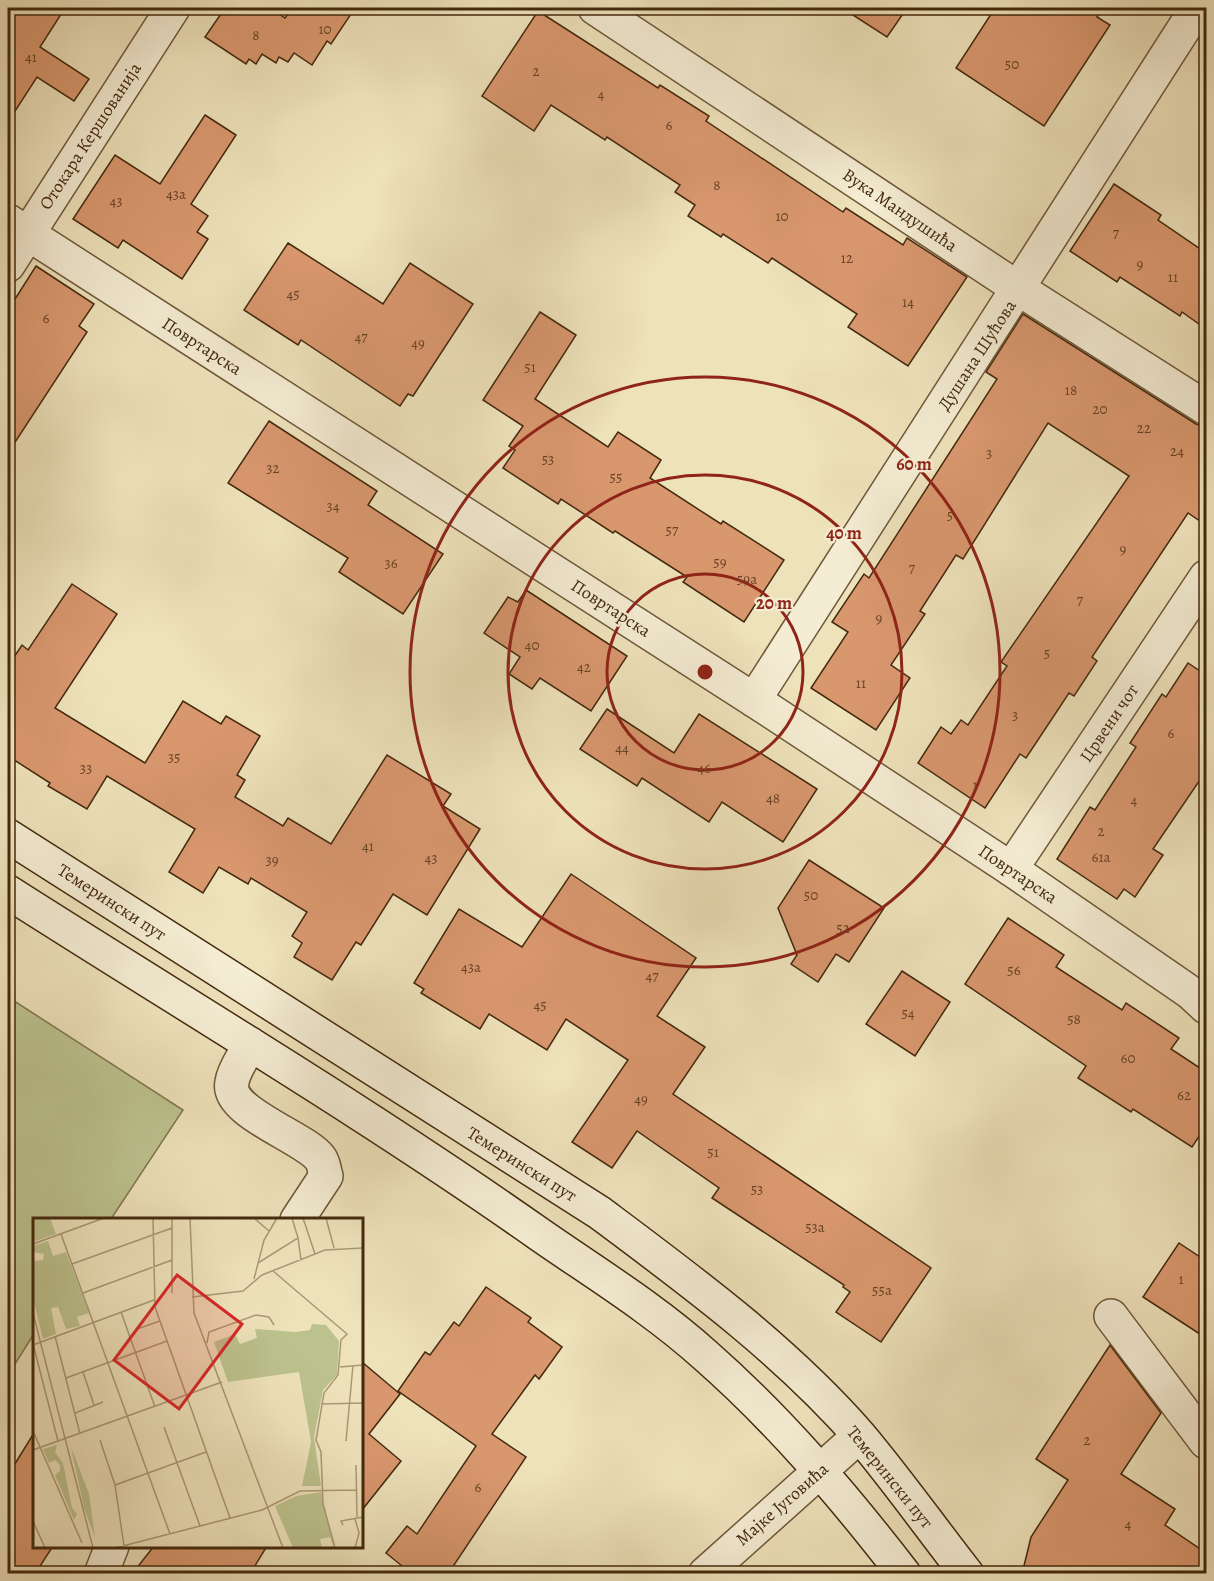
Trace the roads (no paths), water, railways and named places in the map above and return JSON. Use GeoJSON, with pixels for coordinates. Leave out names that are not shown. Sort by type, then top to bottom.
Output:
{"type":"FeatureCollection","features":[{"type":"Feature","properties":{"kind":"street","name":"Отокара Кершованија"},"geometry":{"type":"LineString","coordinates":[[8,265],[17,228],[173,8]]}},
{"type":"Feature","properties":{"kind":"street","name":"Вука Мандушића"},"geometry":{"type":"LineString","coordinates":[[595,8],[1019,289],[1206,408]]}},
{"type":"Feature","properties":{"kind":"street","name":"Душана Шућова"},"geometry":{"type":"LineString","coordinates":[[754,700],[1197,8]]}},
{"type":"Feature","properties":{"kind":"street","name":"Повртарска"},"geometry":{"type":"LineString","coordinates":[[17,228],[754,700],[1011,869],[1191,993],[1206,1007]]}},
{"type":"Feature","properties":{"kind":"street","name":"Црвени чот"},"geometry":{"type":"LineString","coordinates":[[1011,869],[1206,577]]}},
{"type":"Feature","properties":{"kind":"street","name":"Темерински пут"},"geometry":{"type":"LineString","coordinates":[[8,836],[600,1213],[678,1271],[776,1352],[859,1436],[967,1574]]}},
{"type":"Feature","properties":{"kind":"street"},"geometry":{"type":"LineString","coordinates":[[8,892],[250,1044],[487,1198],[667,1323],[705,1354],[821,1470],[904,1574]]}},
{"type":"Feature","properties":{"kind":"street"},"geometry":{"type":"LineString","coordinates":[[250,1044],[231,1083],[234,1097],[245,1109],[312,1149],[322,1160],[326,1176],[298,1218]]}},
{"type":"Feature","properties":{"kind":"street"},"geometry":{"type":"LineString","coordinates":[[1111,1316],[1206,1442]]}},
{"type":"Feature","properties":{"kind":"street","name":"Мајке Југовића"},"geometry":{"type":"LineString","coordinates":[[705,1574],[859,1436]]}},
{"type":"Feature","properties":{"kind":"street"},"geometry":{"type":"LineString","coordinates":[[101,1574],[111,1548]]}}]}
